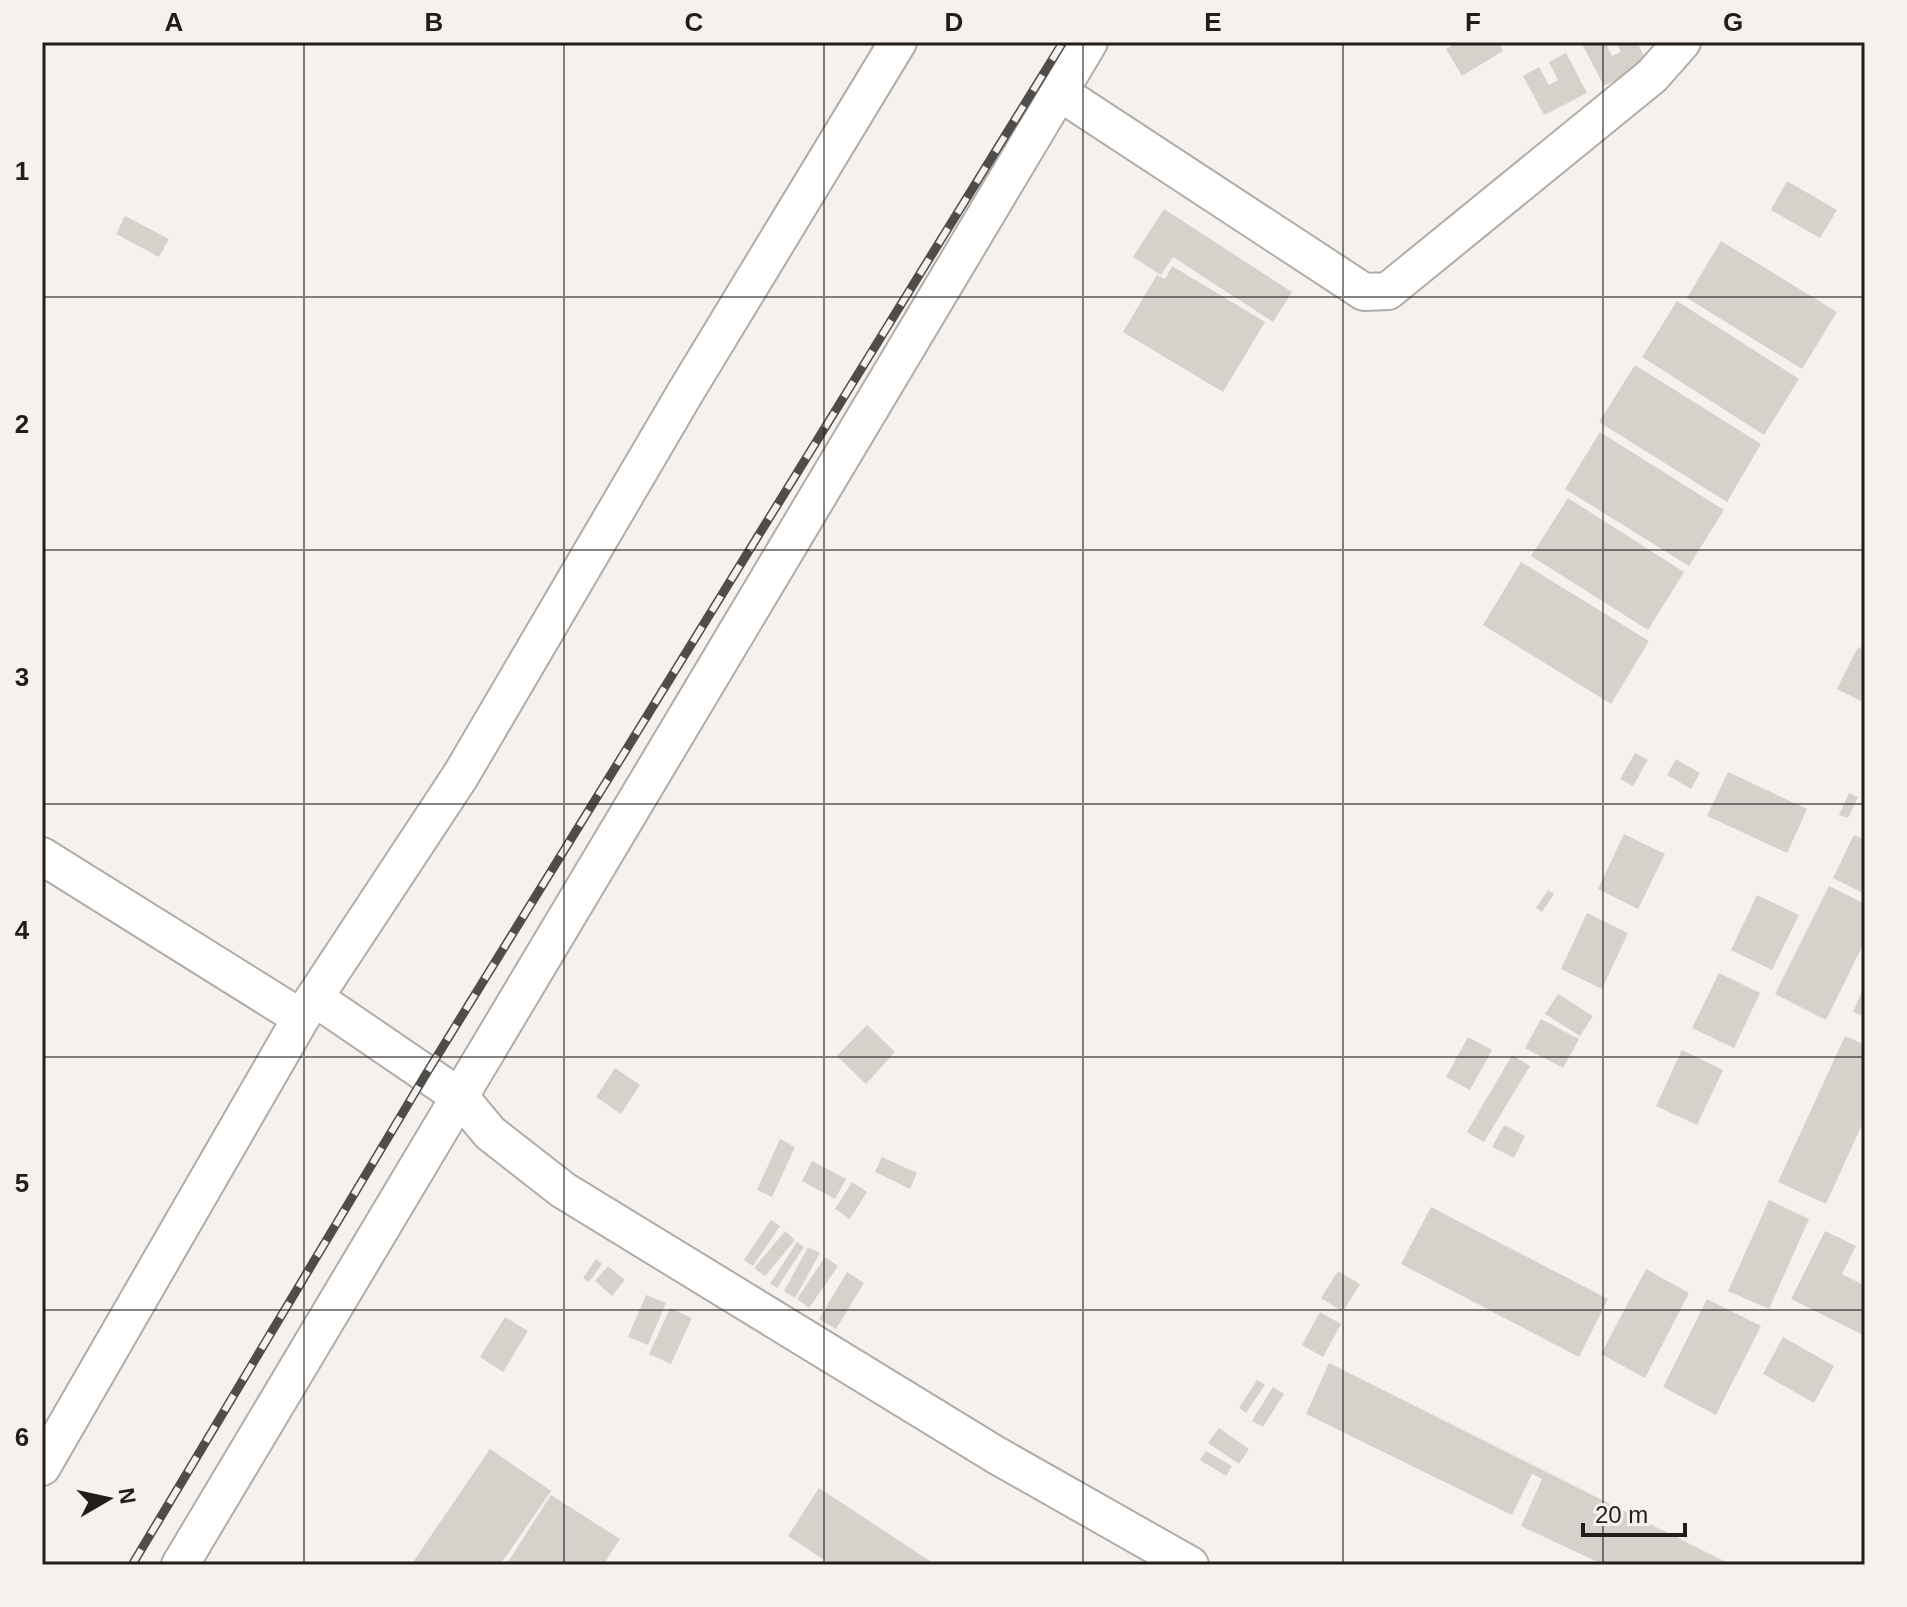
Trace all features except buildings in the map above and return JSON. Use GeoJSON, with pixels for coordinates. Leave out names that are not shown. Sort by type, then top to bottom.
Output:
{"type":"FeatureCollection","features":[{"type":"Feature","properties":{"kind":"street"},"geometry":{"type":"LineString","coordinates":[[42,1467],[308,1008],[461,775],[685,393],[898,42]]}},
{"type":"Feature","properties":{"kind":"street"},"geometry":{"type":"LineString","coordinates":[[180,1565],[1089,42]]}},
{"type":"Feature","properties":{"kind":"street"},"geometry":{"type":"LineString","coordinates":[[1059,92],[1364,292],[1388,291],[1652,76],[1682,42]]}},
{"type":"Feature","properties":{"kind":"street"},"geometry":{"type":"LineString","coordinates":[[42,856],[460,1097],[490,1133],[563,1190],[996,1455],[1190,1565]]}},
{"type":"Feature","properties":{"kind":"railway"},"geometry":{"type":"LineString","coordinates":[[132,1565],[426,1074],[1063,42]]}}]}
